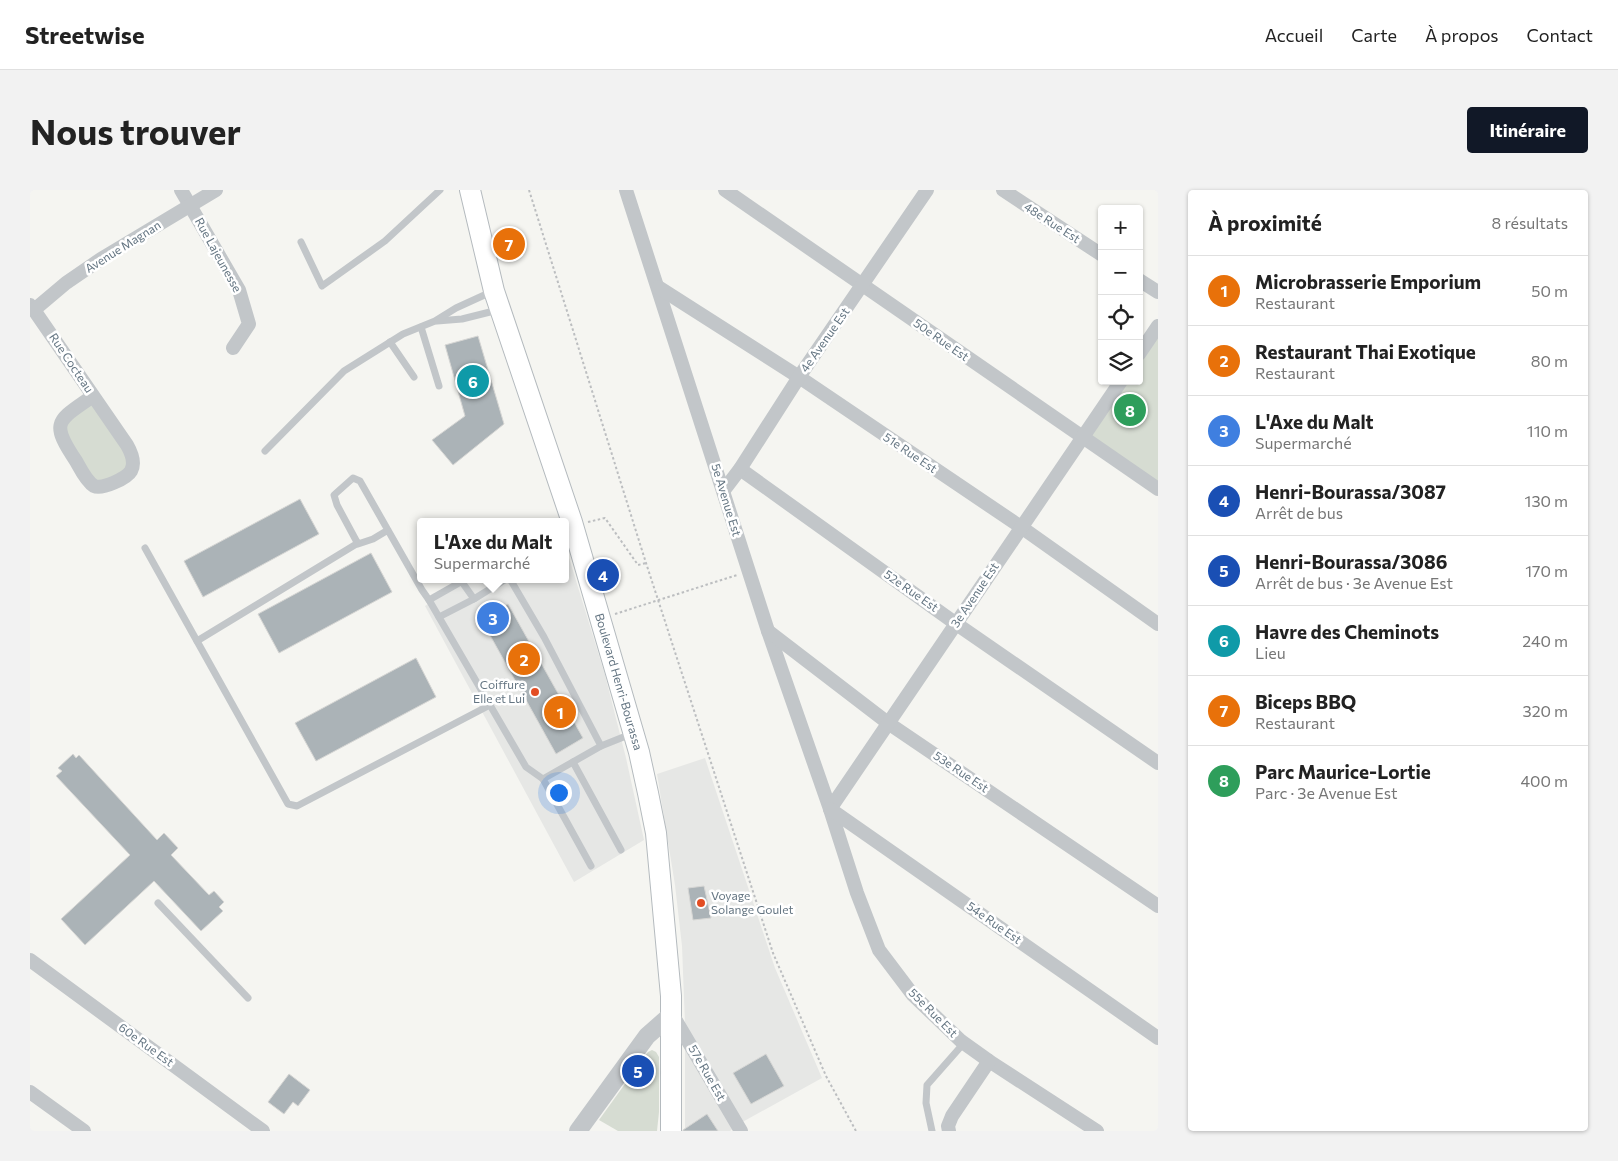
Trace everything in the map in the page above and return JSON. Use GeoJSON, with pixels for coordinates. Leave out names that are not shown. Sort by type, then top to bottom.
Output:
{"type":"FeatureCollection","features":[{"type":"Feature","properties":{"kind":"main road","name":"Boulevard Henri-Bourassa"},"geometry":{"type":"LineString","coordinates":[[470,190],[497,300],[567,518]]}},
{"type":"Feature","properties":{"kind":"main road","name":"Boulevard Henri-Bourassa"},"geometry":{"type":"LineString","coordinates":[[570,528],[601,619],[633,732],[656,833],[672,1014],[671,1131]]}},
{"type":"Feature","properties":{"kind":"street","name":"Rue Lajeunesse"},"geometry":{"type":"LineString","coordinates":[[181,190],[239,290],[249,324],[232,348]]}},
{"type":"Feature","properties":{"kind":"street","name":"Avenue Magnan"},"geometry":{"type":"LineString","coordinates":[[32,308],[101,259],[216,190]]}},
{"type":"Feature","properties":{"kind":"street","name":"5e Avenue Est"},"geometry":{"type":"LineString","coordinates":[[626,190],[724,490],[748,571],[830,809]]}},
{"type":"Feature","properties":{"kind":"street","name":"50e Rue Est"},"geometry":{"type":"LineString","coordinates":[[725,190],[1158,489]]}},
{"type":"Feature","properties":{"kind":"street","name":"4e Avenue Est"},"geometry":{"type":"LineString","coordinates":[[724,490],[927,190]]}},
{"type":"Feature","properties":{"kind":"street","name":"48e Rue Est"},"geometry":{"type":"LineString","coordinates":[[1003,190],[1098,252]]}},
{"type":"Feature","properties":{"kind":"street"},"geometry":{"type":"LineString","coordinates":[[1143,283],[1158,292]]}},
{"type":"Feature","properties":{"kind":"street","name":"51e Rue Est"},"geometry":{"type":"LineString","coordinates":[[658,287],[799,377],[1021,527],[1158,624]]}},
{"type":"Feature","properties":{"kind":"street","name":"Rue Cocteau"},"geometry":{"type":"LineString","coordinates":[[32,308],[94,396],[132,455],[132,470],[125,477],[102,487],[95,486],[89,481],[63,442],[60,431],[61,424],[66,416],[94,396]]}},
{"type":"Feature","properties":{"kind":"street"},"geometry":{"type":"LineString","coordinates":[[1143,348],[1158,326]]}},
{"type":"Feature","properties":{"kind":"street","name":"3e Avenue Est"},"geometry":{"type":"LineString","coordinates":[[830,809],[1118,385]]}},
{"type":"Feature","properties":{"kind":"street","name":"52e Rue Est"},"geometry":{"type":"LineString","coordinates":[[740,469],[956,623],[1158,763]]}},
{"type":"Feature","properties":{"kind":"street","name":"53e Rue Est"},"geometry":{"type":"LineString","coordinates":[[768,631],[888,723],[1158,906]]}},
{"type":"Feature","properties":{"kind":"street","name":"54e Rue Est"},"geometry":{"type":"LineString","coordinates":[[830,809],[1158,1038]]}},
{"type":"Feature","properties":{"kind":"street","name":"55e Rue Est"},"geometry":{"type":"LineString","coordinates":[[830,809],[856,893],[879,950],[913,995],[964,1043],[1097,1131]]}},
{"type":"Feature","properties":{"kind":"street","name":"60e Rue Est"},"geometry":{"type":"LineString","coordinates":[[30,960],[263,1131]]}},
{"type":"Feature","properties":{"kind":"street"},"geometry":{"type":"LineString","coordinates":[[578,1131],[647,1036],[672,1014]]}},
{"type":"Feature","properties":{"kind":"street","name":"57e Rue Est"},"geometry":{"type":"LineString","coordinates":[[672,1014],[741,1131]]}},
{"type":"Feature","properties":{"kind":"street"},"geometry":{"type":"LineString","coordinates":[[949,1131],[948,1126],[952,1116],[989,1061]]}},
{"type":"Feature","properties":{"kind":"street"},"geometry":{"type":"LineString","coordinates":[[30,1092],[84,1131]]}},
{"type":"Feature","properties":{"kind":"lane"},"geometry":{"type":"LineString","coordinates":[[301,242],[322,286],[385,241],[440,190]]}},
{"type":"Feature","properties":{"kind":"lane"},"geometry":{"type":"LineString","coordinates":[[435,321],[462,319],[497,300]]}},
{"type":"Feature","properties":{"kind":"lane"},"geometry":{"type":"LineString","coordinates":[[265,451],[344,371],[404,334],[435,321],[456,308],[497,300]]}},
{"type":"Feature","properties":{"kind":"lane"},"geometry":{"type":"LineString","coordinates":[[421,327],[439,386]]}},
{"type":"Feature","properties":{"kind":"lane"},"geometry":{"type":"LineString","coordinates":[[390,342],[414,377]]}},
{"type":"Feature","properties":{"kind":"lane"},"geometry":{"type":"LineString","coordinates":[[358,543],[337,505],[334,495],[353,478],[360,480],[417,581]]}},
{"type":"Feature","properties":{"kind":"lane"},"geometry":{"type":"LineString","coordinates":[[197,641],[358,543],[373,539],[388,530]]}},
{"type":"Feature","properties":{"kind":"lane"},"geometry":{"type":"LineString","coordinates":[[145,548],[288,804],[297,806],[490,705]]}},
{"type":"Feature","properties":{"kind":"lane"},"geometry":{"type":"LineString","coordinates":[[418,583],[526,766],[543,779],[591,866]]}},
{"type":"Feature","properties":{"kind":"lane"},"geometry":{"type":"LineString","coordinates":[[429,600],[459,583]]}},
{"type":"Feature","properties":{"kind":"lane"},"geometry":{"type":"LineString","coordinates":[[466,583],[474,599]]}},
{"type":"Feature","properties":{"kind":"lane"},"geometry":{"type":"LineString","coordinates":[[439,617],[500,583]]}},
{"type":"Feature","properties":{"kind":"lane"},"geometry":{"type":"LineString","coordinates":[[512,583],[544,638],[601,746]]}},
{"type":"Feature","properties":{"kind":"lane"},"geometry":{"type":"LineString","coordinates":[[543,779],[601,746],[633,732]]}},
{"type":"Feature","properties":{"kind":"lane"},"geometry":{"type":"LineString","coordinates":[[573,762],[621,850]]}},
{"type":"Feature","properties":{"kind":"lane"},"geometry":{"type":"LineString","coordinates":[[158,903],[248,998]]}},
{"type":"Feature","properties":{"kind":"lane"},"geometry":{"type":"LineString","coordinates":[[932,1131],[926,1104],[927,1085],[964,1043]]}},
{"type":"Feature","properties":{"kind":"path"},"geometry":{"type":"LineString","coordinates":[[529,190],[646,563],[773,953],[826,1076],[856,1131]]}},
{"type":"Feature","properties":{"kind":"path"},"geometry":{"type":"LineString","coordinates":[[570,528],[605,518],[638,565],[646,563]]}},
{"type":"Feature","properties":{"kind":"path"},"geometry":{"type":"LineString","coordinates":[[601,619],[748,571]]}},
{"type":"Feature","properties":{"kind":"shaded area"},"geometry":{"type":"Polygon","coordinates":[[[1158,326],[1158,489],[1083,438],[1118,385],[1143,385],[1143,348],[1158,326]]]}},
{"type":"Feature","properties":{"kind":"shaded area"},"geometry":{"type":"Polygon","coordinates":[[[93,396],[127,445],[132,470],[95,486],[61,424],[93,396]]]}},
{"type":"Feature","properties":{"kind":"shaded area"},"geometry":{"type":"Polygon","coordinates":[[[569,558],[605,675],[644,840],[574,882],[425,606],[460,583],[569,583],[569,558]]]}},
{"type":"Feature","properties":{"kind":"shaded area"},"geometry":{"type":"Polygon","coordinates":[[[705,758],[775,968],[822,1078],[737,1125],[730,1131],[685,1131],[685,1023],[682,946],[675,885],[657,774],[705,758]]]}},
{"type":"Feature","properties":{"kind":"shaded area"},"geometry":{"type":"Polygon","coordinates":[[[652,1050],[659,1057],[657,1131],[618,1131],[599,1120],[648,1052],[652,1050]]]}},
{"type":"Feature","properties":{"kind":"building"},"geometry":{"type":"Polygon","coordinates":[[[478,336],[504,424],[453,465],[432,440],[465,416],[445,345],[478,336]]]}},
{"type":"Feature","properties":{"kind":"building"},"geometry":{"type":"Polygon","coordinates":[[[300,499],[319,534],[203,597],[184,561],[300,499]]]}},
{"type":"Feature","properties":{"kind":"building"},"geometry":{"type":"Polygon","coordinates":[[[371,553],[392,592],[279,653],[258,614],[371,553]]]}},
{"type":"Feature","properties":{"kind":"building"},"geometry":{"type":"Polygon","coordinates":[[[508,604],[583,738],[556,754],[481,619],[508,604]]]}},
{"type":"Feature","properties":{"kind":"building"},"geometry":{"type":"Polygon","coordinates":[[[416,658],[436,697],[316,761],[295,723],[416,658]]]}},
{"type":"Feature","properties":{"kind":"building"},"geometry":{"type":"Polygon","coordinates":[[[73,754],[76,758],[79,755],[157,840],[164,833],[178,848],[171,855],[209,895],[214,891],[224,902],[219,907],[223,911],[201,931],[154,881],[85,945],[61,919],[130,855],[56,776],[62,771],[58,768],[73,754]]]}},
{"type":"Feature","properties":{"kind":"building"},"geometry":{"type":"Polygon","coordinates":[[[704,886],[711,918],[693,920],[688,888],[704,886]]]}},
{"type":"Feature","properties":{"kind":"building"},"geometry":{"type":"Polygon","coordinates":[[[766,1054],[784,1086],[751,1104],[733,1073],[766,1054]]]}},
{"type":"Feature","properties":{"kind":"building"},"geometry":{"type":"Polygon","coordinates":[[[289,1074],[310,1090],[298,1106],[293,1102],[284,1114],[268,1102],[289,1074]]]}},
{"type":"Feature","properties":{"kind":"building"},"geometry":{"type":"Polygon","coordinates":[[[707,1114],[718,1131],[683,1131],[683,1130],[707,1114]]]}},
{"type":"Feature","properties":{"kind":"place","name":"Biceps BBQ"},"geometry":{"type":"Point","coordinates":[509,244]}},
{"type":"Feature","properties":{"kind":"place","name":"Havre des Cheminots"},"geometry":{"type":"Point","coordinates":[473,381]}},
{"type":"Feature","properties":{"kind":"place","name":"Parc Maurice-Lortie"},"geometry":{"type":"Point","coordinates":[1130,410]}},
{"type":"Feature","properties":{"kind":"place","name":"Henri-Bourassa/3087"},"geometry":{"type":"Point","coordinates":[603,575]}},
{"type":"Feature","properties":{"kind":"place","name":"L'Axe du Malt"},"geometry":{"type":"Point","coordinates":[493,618]}},
{"type":"Feature","properties":{"kind":"place","name":"Restaurant Thai Exotique"},"geometry":{"type":"Point","coordinates":[524,659]}},
{"type":"Feature","properties":{"kind":"place","name":"Coiffure Elle et Lui"},"geometry":{"type":"Point","coordinates":[535,692]}},
{"type":"Feature","properties":{"kind":"place","name":"Microbrasserie Emporium"},"geometry":{"type":"Point","coordinates":[560,712]}},
{"type":"Feature","properties":{"kind":"place","name":"Voyage Solange Goulet"},"geometry":{"type":"Point","coordinates":[701,903]}},
{"type":"Feature","properties":{"kind":"place","name":"Henri-Bourassa/3086"},"geometry":{"type":"Point","coordinates":[638,1071]}}]}
